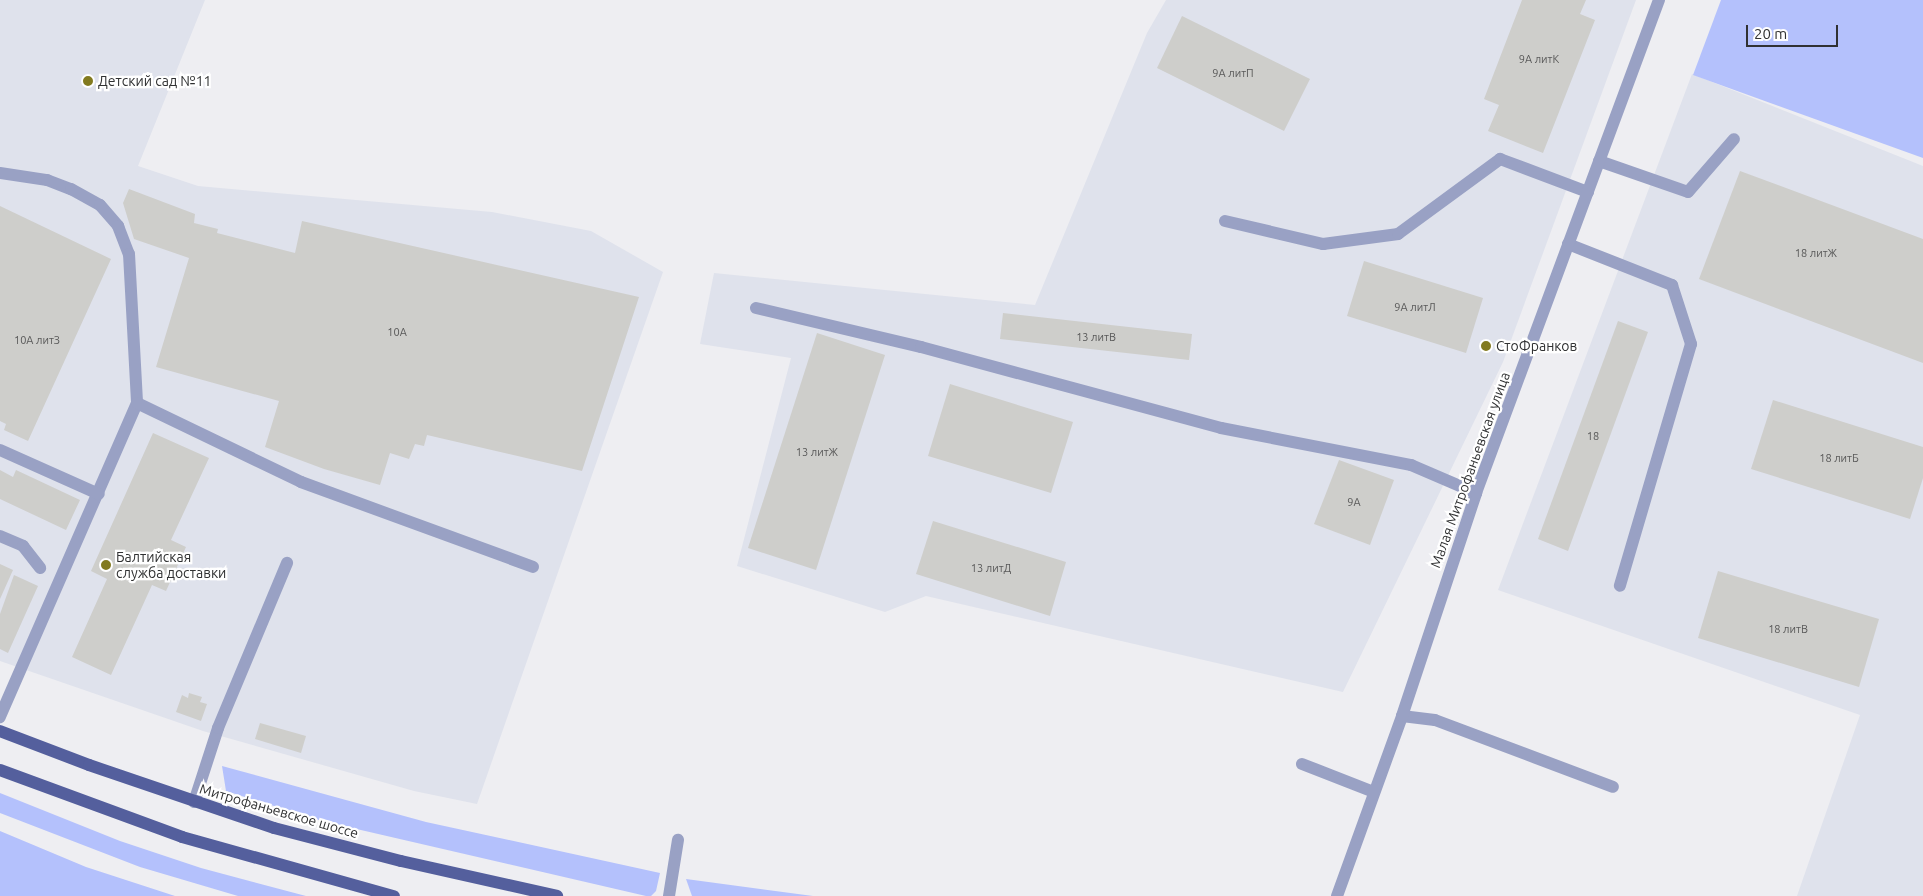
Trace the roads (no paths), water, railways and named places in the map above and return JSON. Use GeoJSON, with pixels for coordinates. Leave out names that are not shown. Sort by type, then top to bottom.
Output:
{"type":"FeatureCollection","features":[{"type":"Feature","properties":{"kind":"main road","name":"Митрофаньевское шоссе"},"geometry":{"type":"LineString","coordinates":[[0,731],[194,802],[274,828],[401,861],[557,896]]}},
{"type":"Feature","properties":{"kind":"main road"},"geometry":{"type":"LineString","coordinates":[[0,770],[182,836],[264,862],[394,896]]}},
{"type":"Feature","properties":{"kind":"street","name":"Малая Митрофаньевская улица"},"geometry":{"type":"LineString","coordinates":[[1337,896],[1402,716],[1476,493],[1659,0]]}},
{"type":"Feature","properties":{"kind":"street"},"geometry":{"type":"LineString","coordinates":[[1599,161],[1688,192],[1734,139]]}},
{"type":"Feature","properties":{"kind":"street"},"geometry":{"type":"LineString","coordinates":[[1224,221],[1323,244],[1398,234],[1500,158],[1588,192]]}},
{"type":"Feature","properties":{"kind":"street"},"geometry":{"type":"LineString","coordinates":[[0,173],[48,180],[71,189],[100,205],[118,226],[129,254],[138,403],[0,717]]}},
{"type":"Feature","properties":{"kind":"street"},"geometry":{"type":"LineString","coordinates":[[1568,244],[1672,285],[1691,344],[1620,586]]}},
{"type":"Feature","properties":{"kind":"street"},"geometry":{"type":"LineString","coordinates":[[756,308],[921,347],[1221,428],[1411,465],[1476,493]]}},
{"type":"Feature","properties":{"kind":"street"},"geometry":{"type":"LineString","coordinates":[[138,403],[301,482],[533,567]]}},
{"type":"Feature","properties":{"kind":"street"},"geometry":{"type":"LineString","coordinates":[[0,450],[99,494]]}},
{"type":"Feature","properties":{"kind":"street"},"geometry":{"type":"LineString","coordinates":[[0,536],[23,546],[40,568]]}},
{"type":"Feature","properties":{"kind":"street"},"geometry":{"type":"LineString","coordinates":[[194,802],[218,728],[287,563]]}},
{"type":"Feature","properties":{"kind":"street"},"geometry":{"type":"LineString","coordinates":[[1402,716],[1435,720],[1614,787]]}},
{"type":"Feature","properties":{"kind":"street"},"geometry":{"type":"LineString","coordinates":[[1302,764],[1374,792]]}},
{"type":"Feature","properties":{"kind":"street"},"geometry":{"type":"LineString","coordinates":[[669,896],[678,840]]}},
{"type":"Feature","properties":{"kind":"place","name":"Детский сад №11"},"geometry":{"type":"Point","coordinates":[88,81]}},
{"type":"Feature","properties":{"kind":"place","name":"СтоФранков"},"geometry":{"type":"Point","coordinates":[1486,346]}},
{"type":"Feature","properties":{"kind":"place","name":"Балтийская служба доставки"},"geometry":{"type":"Point","coordinates":[106,565]}}]}
